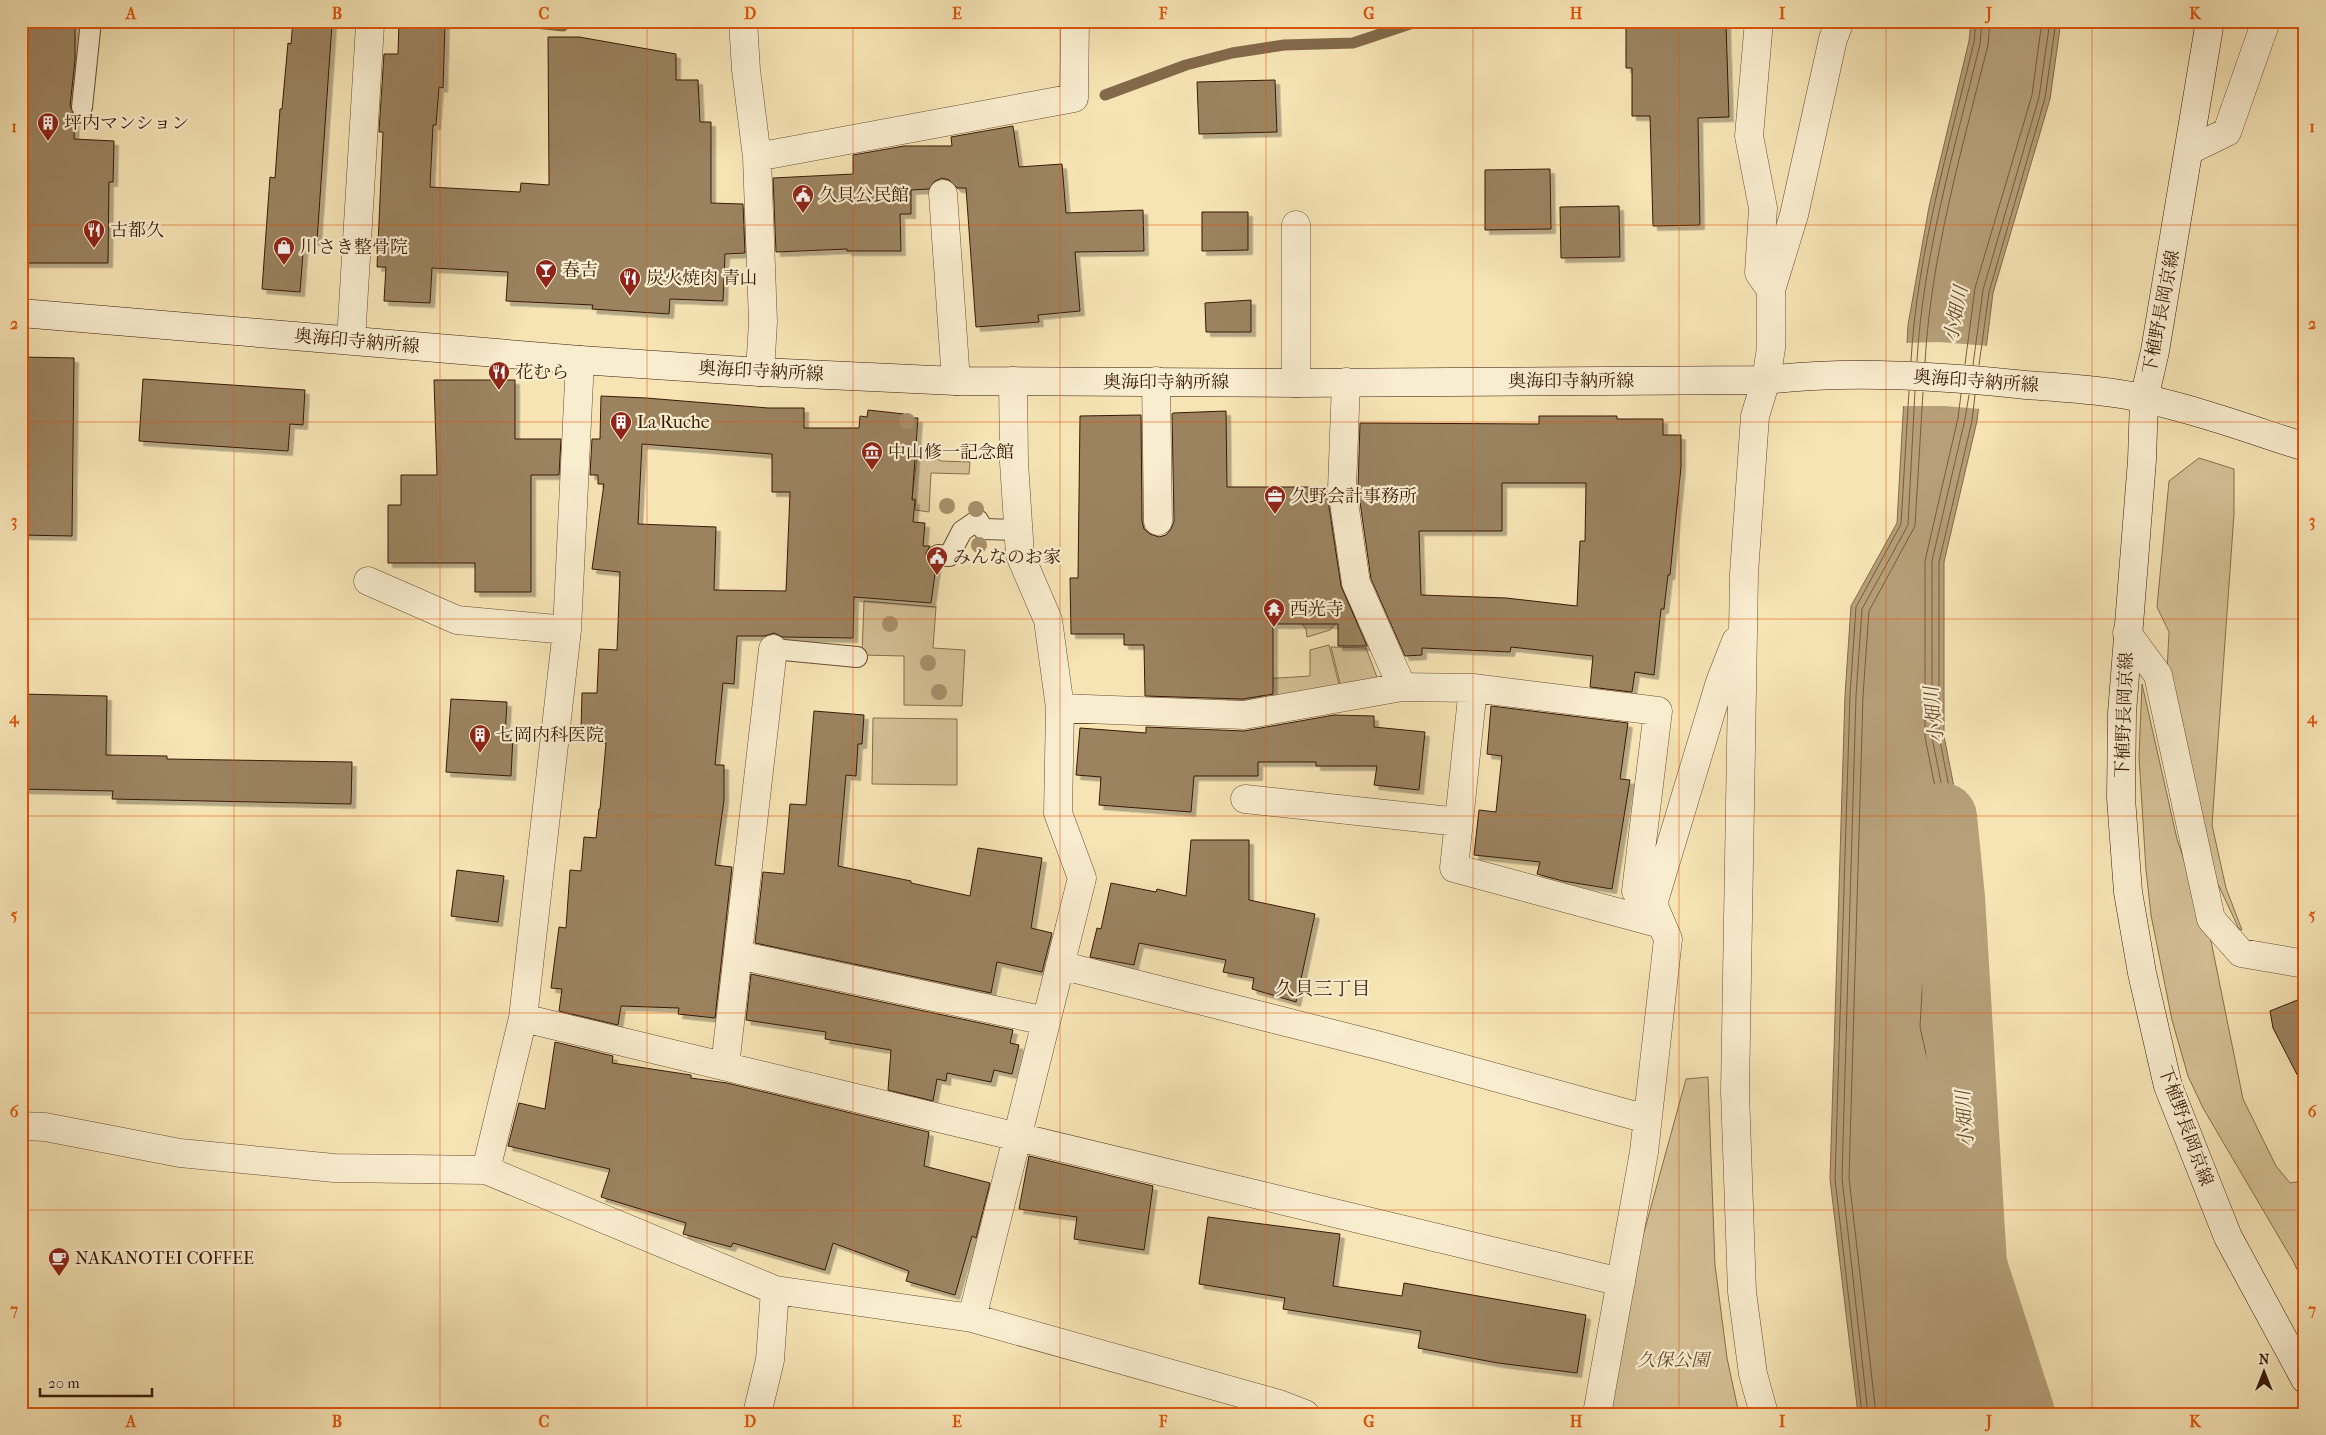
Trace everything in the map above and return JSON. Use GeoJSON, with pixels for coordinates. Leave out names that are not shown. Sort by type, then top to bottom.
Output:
{"type":"FeatureCollection","features":[{"type":"Feature","properties":{"kind":"street"},"geometry":{"type":"LineString","coordinates":[[743,21],[746,70],[756,157],[763,322],[760,372]]}},
{"type":"Feature","properties":{"kind":"street"},"geometry":{"type":"LineString","coordinates":[[756,157],[1074,98],[1075,21]]}},
{"type":"Feature","properties":{"kind":"street"},"geometry":{"type":"LineString","coordinates":[[1759,21],[1749,136],[1763,208],[1759,273],[1771,290]]}},
{"type":"Feature","properties":{"kind":"street"},"geometry":{"type":"LineString","coordinates":[[1764,1414],[1753,1374],[1742,1292],[1736,1101],[1742,626],[1755,416],[1766,380],[1771,348],[1771,290],[1794,215],[1833,39],[1840,21]]}},
{"type":"Feature","properties":{"kind":"street","name":"下植野長岡京線"},"geometry":{"type":"LineString","coordinates":[[2210,21],[2155,351],[2144,399],[2142,460],[2122,713],[2121,798],[2128,892],[2142,973],[2166,1076],[2228,1238],[2305,1379]]}},
{"type":"Feature","properties":{"kind":"street"},"geometry":{"type":"LineString","coordinates":[[2190,150],[2227,132],[2266,21]]}},
{"type":"Feature","properties":{"kind":"street"},"geometry":{"type":"LineString","coordinates":[[351,340],[370,25]]}},
{"type":"Feature","properties":{"kind":"street"},"geometry":{"type":"LineString","coordinates":[[943,194],[956,381]]}},
{"type":"Feature","properties":{"kind":"street"},"geometry":{"type":"LineString","coordinates":[[1296,225],[1296,383]]}},
{"type":"Feature","properties":{"kind":"street","name":"奥海印寺納所線"},"geometry":{"type":"LineString","coordinates":[[21,313],[580,360],[760,372],[956,381],[1296,383],[1766,380],[1801,376],[1940,376],[2078,390],[2144,399],[2305,447]]}},
{"type":"Feature","properties":{"kind":"street"},"geometry":{"type":"LineString","coordinates":[[486,1170],[523,1018],[567,630],[580,360]]}},
{"type":"Feature","properties":{"kind":"street"},"geometry":{"type":"LineString","coordinates":[[1156,381],[1158,521]]}},
{"type":"Feature","properties":{"kind":"street"},"geometry":{"type":"LineString","coordinates":[[972,1318],[1082,878],[1058,813],[1060,708],[1048,620],[1020,554],[1014,462],[1013,382]]}},
{"type":"Feature","properties":{"kind":"street"},"geometry":{"type":"LineString","coordinates":[[1346,382],[1342,489],[1356,582],[1373,635],[1402,687]]}},
{"type":"Feature","properties":{"kind":"street"},"geometry":{"type":"LineString","coordinates":[[368,581],[457,620],[567,630]]}},
{"type":"Feature","properties":{"kind":"street"},"geometry":{"type":"LineString","coordinates":[[1657,914],[1720,682],[1742,626]]}},
{"type":"Feature","properties":{"kind":"street"},"geometry":{"type":"LineString","coordinates":[[2127,633],[2158,675],[2211,919],[2241,953],[2305,964]]}},
{"type":"Feature","properties":{"kind":"street"},"geometry":{"type":"LineString","coordinates":[[725,1066],[773,649]]}},
{"type":"Feature","properties":{"kind":"street"},"geometry":{"type":"LineString","coordinates":[[1060,708],[1244,715],[1402,687],[1474,688],[1658,711],[1636,891],[1657,914],[1668,939],[1644,1152],[1597,1414]]}},
{"type":"Feature","properties":{"kind":"street"},"geometry":{"type":"LineString","coordinates":[[1474,688],[1454,868],[1657,914]]}},
{"type":"Feature","properties":{"kind":"street"},"geometry":{"type":"LineString","coordinates":[[1245,799],[1459,822]]}},
{"type":"Feature","properties":{"kind":"street"},"geometry":{"type":"LineString","coordinates":[[738,955],[1046,1021]]}},
{"type":"Feature","properties":{"kind":"street"},"geometry":{"type":"LineString","coordinates":[[1060,965],[1381,1046],[1647,1119]]}},
{"type":"Feature","properties":{"kind":"street"},"geometry":{"type":"LineString","coordinates":[[523,1018],[1621,1282]]}},
{"type":"Feature","properties":{"kind":"street"},"geometry":{"type":"LineString","coordinates":[[21,1126],[45,1127],[180,1153],[334,1168],[486,1170],[776,1290],[972,1318],[1279,1404],[1305,1414]]}},
{"type":"Feature","properties":{"kind":"street"},"geometry":{"type":"LineString","coordinates":[[758,1414],[770,1360],[776,1290]]}},
{"type":"Feature","properties":{"kind":"lane"},"geometry":{"type":"LineString","coordinates":[[82,107],[91,21]]}},
{"type":"Feature","properties":{"kind":"lane"},"geometry":{"type":"LineString","coordinates":[[938,554],[949,556],[962,532],[978,520],[983,529],[1018,530]]}},
{"type":"Feature","properties":{"kind":"lane"},"geometry":{"type":"LineString","coordinates":[[773,649],[856,657]]}},
{"type":"Feature","properties":{"kind":"green space"},"geometry":{"type":"Polygon","coordinates":[[[918,448],[941,461],[970,462],[969,474],[931,473],[929,512],[915,510],[916,499],[912,499],[918,448]]]}},
{"type":"Feature","properties":{"kind":"green space"},"geometry":{"type":"Polygon","coordinates":[[[2199,458],[2234,469],[2234,514],[2212,825],[2226,888],[2242,930],[2239,929],[2210,867],[2167,672],[2169,632],[2157,607],[2169,481],[2199,458]]]}},
{"type":"Feature","properties":{"kind":"green space"},"geometry":{"type":"Polygon","coordinates":[[[1343,588],[1357,622],[1337,622],[1330,630],[1307,637],[1306,629],[1302,624],[1343,609],[1343,588]]]}},
{"type":"Feature","properties":{"kind":"green space"},"geometry":{"type":"Polygon","coordinates":[[[864,601],[936,607],[933,648],[965,650],[962,706],[904,705],[904,656],[862,655],[864,601]]]}},
{"type":"Feature","properties":{"kind":"green space"},"geometry":{"type":"Polygon","coordinates":[[[1329,645],[1340,688],[1228,706],[1228,696],[1262,696],[1262,679],[1310,676],[1310,650],[1329,645]]]}},
{"type":"Feature","properties":{"kind":"green space"},"geometry":{"type":"Polygon","coordinates":[[[1331,647],[1366,648],[1378,680],[1341,687],[1331,647]]]}},
{"type":"Feature","properties":{"kind":"green space"},"geometry":{"type":"Polygon","coordinates":[[[2142,684],[2177,839],[2211,941],[2243,1099],[2276,1166],[2290,1183],[2303,1181],[2305,1183],[2305,1286],[2293,1261],[2203,1108],[2188,1076],[2172,1020],[2151,915],[2146,870],[2139,757],[2142,684]]]}},
{"type":"Feature","properties":{"kind":"green space"},"geometry":{"type":"Polygon","coordinates":[[[873,718],[957,719],[957,785],[872,784],[873,718]]]}},
{"type":"Feature","properties":{"kind":"green space","name":"久保公園"},"geometry":{"type":"Polygon","coordinates":[[[1708,1077],[1715,1265],[1727,1358],[1739,1414],[1609,1414],[1629,1287],[1686,1079],[1708,1077]]]}},
{"type":"Feature","properties":{"kind":"water"},"geometry":{"type":"Polygon","coordinates":[[[1971,21],[2061,21],[2050,99],[1993,293],[1977,421],[1944,562],[1944,736],[1966,848],[1943,945],[1939,1025],[1993,1269],[2038,1414],[1858,1414],[1830,1179],[1845,695],[1851,606],[1897,523],[1908,325],[1929,207],[1969,41],[1971,21]]]}},
{"type":"Feature","properties":{"kind":"pier"},"geometry":{"type":"Polygon","coordinates":[[[1939,342],[1989,346],[1981,409],[1944,406],[1901,406],[1904,343],[1939,342]]]}},
{"type":"Feature","properties":{"kind":"building","name":"坪内マンション"},"geometry":{"type":"Polygon","coordinates":[[[21,21],[75,21],[75,60],[70,106],[75,116],[74,139],[114,141],[113,182],[109,182],[108,263],[21,263],[21,21]]]}},
{"type":"Feature","properties":{"kind":"building"},"geometry":{"type":"Polygon","coordinates":[[[293,21],[322,21],[332,24],[317,241],[304,240],[300,292],[262,289],[270,177],[275,178],[280,109],[282,109],[288,43],[291,44],[293,21]]]}},
{"type":"Feature","properties":{"kind":"building"},"geometry":{"type":"Polygon","coordinates":[[[399,22],[445,24],[443,88],[439,87],[436,125],[433,125],[430,187],[520,192],[521,183],[549,185],[548,37],[579,37],[676,54],[676,80],[698,80],[700,122],[711,122],[711,203],[743,204],[745,253],[725,254],[723,301],[670,299],[669,314],[592,309],[593,305],[506,301],[508,272],[432,268],[430,303],[384,301],[386,267],[377,267],[383,132],[379,132],[384,54],[398,54],[399,22]]]}},
{"type":"Feature","properties":{"kind":"building"},"geometry":{"type":"Polygon","coordinates":[[[1726,24],[1729,117],[1698,118],[1700,225],[1653,226],[1650,116],[1632,116],[1632,68],[1626,68],[1626,27],[1726,24]]]}},
{"type":"Feature","properties":{"kind":"building"},"geometry":{"type":"Polygon","coordinates":[[[1275,80],[1277,132],[1199,134],[1197,82],[1275,80]]]}},
{"type":"Feature","properties":{"kind":"building"},"geometry":{"type":"Polygon","coordinates":[[[1013,126],[1019,167],[1062,164],[1066,213],[1143,210],[1144,251],[1075,252],[1080,311],[1038,315],[1039,322],[976,327],[966,188],[957,188],[949,180],[942,178],[935,181],[929,189],[911,190],[911,214],[900,214],[901,251],[847,251],[847,249],[776,252],[773,178],[853,174],[853,155],[904,146],[952,146],[951,137],[1013,126]]]}},
{"type":"Feature","properties":{"kind":"building"},"geometry":{"type":"Polygon","coordinates":[[[1550,169],[1551,229],[1485,230],[1485,170],[1550,169]]]}},
{"type":"Feature","properties":{"kind":"building"},"geometry":{"type":"Polygon","coordinates":[[[1619,206],[1620,257],[1561,258],[1560,207],[1619,206]]]}},
{"type":"Feature","properties":{"kind":"building"},"geometry":{"type":"Polygon","coordinates":[[[1202,212],[1248,212],[1248,250],[1202,251],[1202,212]]]}},
{"type":"Feature","properties":{"kind":"building"},"geometry":{"type":"Polygon","coordinates":[[[1251,300],[1251,332],[1206,332],[1205,303],[1251,300]]]}},
{"type":"Feature","properties":{"kind":"building"},"geometry":{"type":"Polygon","coordinates":[[[21,357],[74,358],[72,536],[21,535],[21,357]]]}},
{"type":"Feature","properties":{"kind":"building"},"geometry":{"type":"Polygon","coordinates":[[[143,379],[305,390],[303,425],[290,424],[288,451],[139,441],[143,379]]]}},
{"type":"Feature","properties":{"kind":"building"},"geometry":{"type":"Polygon","coordinates":[[[434,380],[515,380],[515,439],[561,439],[559,475],[531,475],[531,592],[475,592],[475,563],[388,563],[388,505],[401,505],[401,475],[437,475],[434,380]]]}},
{"type":"Feature","properties":{"kind":"building"},"geometry":{"type":"Polygon","coordinates":[[[601,396],[768,408],[804,408],[804,428],[859,428],[860,416],[867,417],[868,410],[904,414],[904,418],[918,418],[912,500],[915,500],[913,522],[925,523],[923,546],[930,546],[926,553],[927,560],[936,567],[931,603],[854,597],[853,638],[782,637],[774,633],[765,636],[737,636],[734,684],[723,683],[715,765],[724,765],[724,800],[715,865],[732,867],[715,1018],[678,1014],[679,1008],[621,1006],[618,1025],[559,1011],[562,989],[551,988],[559,927],[566,928],[570,870],[581,871],[584,837],[596,838],[600,809],[606,743],[603,743],[603,731],[581,730],[582,693],[597,693],[599,649],[617,650],[620,572],[592,569],[604,484],[598,484],[598,475],[590,475],[592,439],[600,439],[601,396]],[[642,444],[638,524],[716,527],[714,590],[786,591],[790,492],[772,492],[772,454],[642,444]]]}},
{"type":"Feature","properties":{"kind":"building"},"geometry":{"type":"Polygon","coordinates":[[[1226,411],[1227,487],[1326,487],[1341,586],[1367,646],[1338,646],[1338,624],[1273,624],[1273,694],[1243,699],[1145,696],[1144,645],[1124,645],[1124,634],[1071,634],[1070,578],[1078,578],[1080,416],[1141,415],[1142,521],[1144,529],[1150,534],[1159,537],[1166,535],[1174,521],[1172,414],[1226,411]]]}},
{"type":"Feature","properties":{"kind":"building"},"geometry":{"type":"Polygon","coordinates":[[[1539,416],[1617,416],[1617,419],[1663,419],[1663,435],[1681,435],[1681,467],[1670,575],[1668,575],[1664,609],[1661,609],[1654,675],[1635,672],[1632,692],[1590,687],[1593,656],[1511,647],[1510,652],[1422,648],[1422,655],[1405,656],[1371,579],[1358,488],[1360,423],[1539,424],[1539,416]],[[1502,483],[1502,531],[1419,531],[1421,595],[1506,598],[1577,606],[1580,541],[1585,541],[1586,483],[1502,483]]]}},
{"type":"Feature","properties":{"kind":"building"},"geometry":{"type":"Polygon","coordinates":[[[21,694],[107,696],[106,755],[167,756],[167,759],[352,762],[351,804],[112,799],[113,791],[21,789],[21,694]]]}},
{"type":"Feature","properties":{"kind":"building","name":"七岡内科医院"},"geometry":{"type":"Polygon","coordinates":[[[451,699],[507,702],[505,736],[513,736],[511,776],[446,772],[451,699]]]}},
{"type":"Feature","properties":{"kind":"building"},"geometry":{"type":"Polygon","coordinates":[[[1491,706],[1628,723],[1620,779],[1630,780],[1612,889],[1563,881],[1537,874],[1540,862],[1474,855],[1479,810],[1496,812],[1502,756],[1487,754],[1491,706]]]}},
{"type":"Feature","properties":{"kind":"building"},"geometry":{"type":"Polygon","coordinates":[[[814,711],[864,715],[862,744],[858,744],[856,776],[846,775],[838,866],[911,881],[911,883],[970,896],[978,848],[1042,858],[1031,928],[1052,933],[1042,972],[997,962],[991,993],[755,943],[763,872],[784,874],[790,804],[806,805],[814,711]]]}},
{"type":"Feature","properties":{"kind":"building"},"geometry":{"type":"Polygon","coordinates":[[[1334,715],[1374,716],[1374,727],[1425,732],[1419,790],[1374,785],[1377,766],[1316,766],[1316,762],[1258,762],[1258,776],[1194,776],[1191,812],[1099,805],[1101,777],[1076,775],[1080,728],[1146,733],[1146,727],[1244,731],[1334,715]]]}},
{"type":"Feature","properties":{"kind":"building"},"geometry":{"type":"Polygon","coordinates":[[[1191,840],[1249,840],[1249,900],[1315,914],[1296,1002],[1252,989],[1254,978],[1223,972],[1226,960],[1139,943],[1134,965],[1090,957],[1097,928],[1101,929],[1111,883],[1156,892],[1157,889],[1186,896],[1191,840]]]}},
{"type":"Feature","properties":{"kind":"building"},"geometry":{"type":"Polygon","coordinates":[[[457,870],[504,876],[498,922],[451,916],[457,870]]]}},
{"type":"Feature","properties":{"kind":"building"},"geometry":{"type":"Polygon","coordinates":[[[751,974],[1013,1030],[1010,1043],[1019,1045],[1012,1074],[994,1070],[991,1082],[947,1073],[946,1081],[937,1079],[933,1101],[888,1090],[891,1050],[825,1039],[826,1032],[746,1020],[751,974]]]}},
{"type":"Feature","properties":{"kind":"building"},"geometry":{"type":"Polygon","coordinates":[[[2305,997],[2305,1090],[2273,1028],[2270,1011],[2305,997]]]}},
{"type":"Feature","properties":{"kind":"building"},"geometry":{"type":"Polygon","coordinates":[[[555,1042],[613,1056],[612,1063],[691,1075],[691,1078],[727,1083],[929,1132],[924,1166],[990,1183],[976,1238],[972,1236],[955,1295],[906,1281],[909,1271],[833,1243],[825,1270],[733,1243],[731,1247],[683,1234],[686,1223],[601,1197],[610,1169],[508,1146],[519,1103],[545,1109],[555,1042]]]}},
{"type":"Feature","properties":{"kind":"building"},"geometry":{"type":"Polygon","coordinates":[[[1029,1156],[1153,1186],[1144,1250],[1074,1239],[1077,1217],[1019,1209],[1029,1156]]]}},
{"type":"Feature","properties":{"kind":"building"},"geometry":{"type":"Polygon","coordinates":[[[1208,1217],[1340,1234],[1333,1286],[1402,1296],[1404,1283],[1586,1315],[1577,1373],[1498,1363],[1418,1348],[1421,1331],[1283,1309],[1285,1298],[1199,1284],[1208,1217]]]}},
{"type":"Feature","properties":{"kind":"waterway"},"geometry":{"type":"LineString","coordinates":[[517,21],[563,26]]}},
{"type":"Feature","properties":{"kind":"waterway"},"geometry":{"type":"LineString","coordinates":[[1105,95],[1186,65],[1232,53],[1284,45],[1353,43],[1419,21]]}},
{"type":"Feature","properties":{"kind":"waterway","name":"小畑川"},"geometry":{"type":"LineString","coordinates":[[1943,817],[1951,898],[1973,1265],[2021,1414]]}},
{"type":"Feature","properties":{"kind":"place","name":"坪内マンション"},"geometry":{"type":"Point","coordinates":[48,142]}},
{"type":"Feature","properties":{"kind":"place","name":"久貝公民館"},"geometry":{"type":"Point","coordinates":[803,214]}},
{"type":"Feature","properties":{"kind":"place","name":"古都久"},"geometry":{"type":"Point","coordinates":[94,249]}},
{"type":"Feature","properties":{"kind":"place","name":"川さき整骨院"},"geometry":{"type":"Point","coordinates":[284,266]}},
{"type":"Feature","properties":{"kind":"place","name":"春吉"},"geometry":{"type":"Point","coordinates":[546,289]}},
{"type":"Feature","properties":{"kind":"place","name":"炭火焼肉 青山"},"geometry":{"type":"Point","coordinates":[630,297]}},
{"type":"Feature","properties":{"kind":"place","name":"花むら"},"geometry":{"type":"Point","coordinates":[499,391]}},
{"type":"Feature","properties":{"kind":"place","name":"La Ruche"},"geometry":{"type":"Point","coordinates":[621,441]}},
{"type":"Feature","properties":{"kind":"place","name":"中山修一記念館"},"geometry":{"type":"Point","coordinates":[872,471]}},
{"type":"Feature","properties":{"kind":"place","name":"久野会計事務所"},"geometry":{"type":"Point","coordinates":[1275,515]}},
{"type":"Feature","properties":{"kind":"place","name":"みんなのお家"},"geometry":{"type":"Point","coordinates":[937,576]}},
{"type":"Feature","properties":{"kind":"place","name":"西光寺"},"geometry":{"type":"Point","coordinates":[1274,628]}},
{"type":"Feature","properties":{"kind":"place","name":"七岡内科医院"},"geometry":{"type":"Point","coordinates":[480,754]}},
{"type":"Feature","properties":{"kind":"place","name":"NAKANOTEI COFFEE"},"geometry":{"type":"Point","coordinates":[59,1277]}},
{"type":"Feature","properties":{"kind":"district","name":"久貝三丁目"},"geometry":{"type":"Point","coordinates":[1323,988]}}]}
